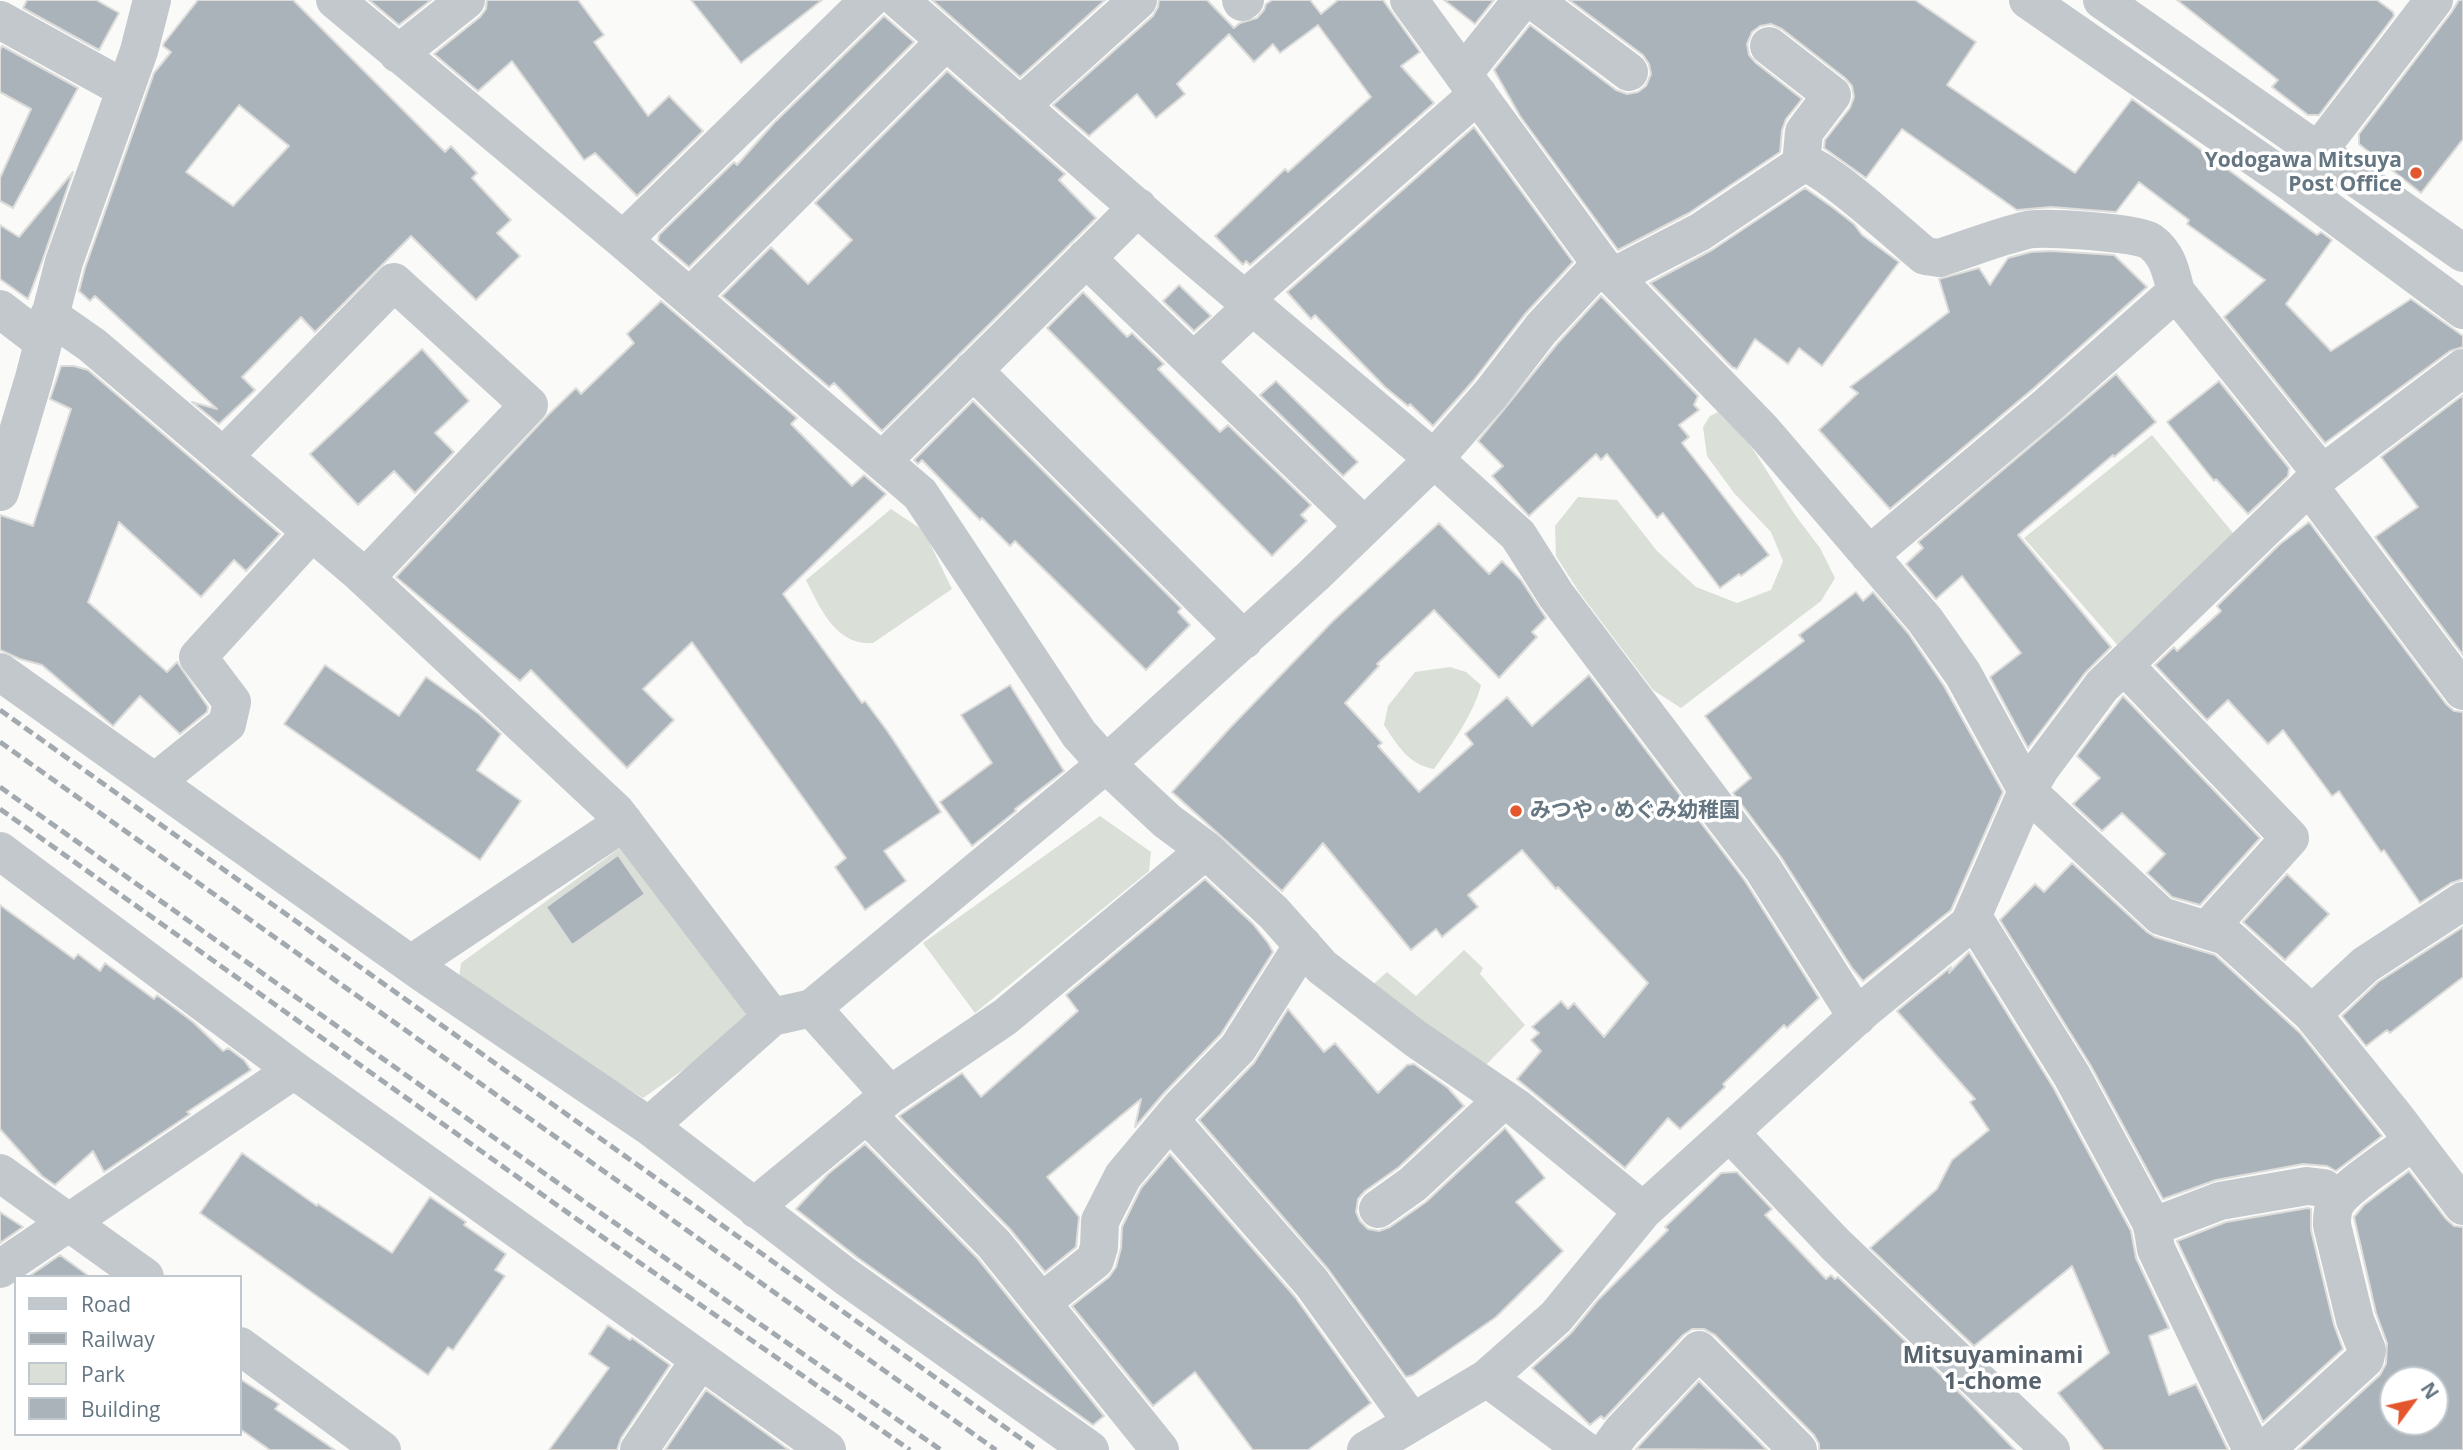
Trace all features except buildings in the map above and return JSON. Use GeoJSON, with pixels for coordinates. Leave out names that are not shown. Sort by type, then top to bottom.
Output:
{"type":"FeatureCollection","features":[{"type":"Feature","properties":{"kind":"street"},"geometry":{"type":"LineString","coordinates":[[0,492],[64,262],[139,51],[152,0]]}},
{"type":"Feature","properties":{"kind":"street"},"geometry":{"type":"LineString","coordinates":[[335,0],[623,240],[920,494],[1079,733],[1106,764],[1167,821],[1206,850],[1274,913],[1322,967],[1416,1039],[1504,1099],[1643,1212]]}},
{"type":"Feature","properties":{"kind":"street"},"geometry":{"type":"LineString","coordinates":[[398,54],[466,0]]}},
{"type":"Feature","properties":{"kind":"street"},"geometry":{"type":"LineString","coordinates":[[623,240],[869,0]]}},
{"type":"Feature","properties":{"kind":"street"},"geometry":{"type":"LineString","coordinates":[[899,0],[1434,458],[1518,535],[1556,595],[1763,869],[1857,1017]]}},
{"type":"Feature","properties":{"kind":"street"},"geometry":{"type":"LineString","coordinates":[[1020,106],[1138,0]]}},
{"type":"Feature","properties":{"kind":"street"},"geometry":{"type":"LineString","coordinates":[[1409,0],[1607,270],[1763,431],[1925,620],[1963,674],[2027,791],[2161,916],[2226,936],[2312,1014],[2463,1206]]}},
{"type":"Feature","properties":{"kind":"street"},"geometry":{"type":"LineString","coordinates":[[1194,361],[1249,302],[1470,84],[1522,0]]}},
{"type":"Feature","properties":{"kind":"street"},"geometry":{"type":"LineString","coordinates":[[1533,0],[1629,72]]}},
{"type":"Feature","properties":{"kind":"street"},"geometry":{"type":"LineString","coordinates":[[2028,0],[2294,184],[2463,310]]}},
{"type":"Feature","properties":{"kind":"street"},"geometry":{"type":"LineString","coordinates":[[2102,0],[2463,253]]}},
{"type":"Feature","properties":{"kind":"street"},"geometry":{"type":"LineString","coordinates":[[2294,184],[2434,0]]}},
{"type":"Feature","properties":{"kind":"street"},"geometry":{"type":"LineString","coordinates":[[0,20],[125,89]]}},
{"type":"Feature","properties":{"kind":"street"},"geometry":{"type":"LineString","coordinates":[[690,297],[946,41]]}},
{"type":"Feature","properties":{"kind":"street"},"geometry":{"type":"LineString","coordinates":[[1769,46],[1832,96],[1804,132],[1801,165]]}},
{"type":"Feature","properties":{"kind":"street"},"geometry":{"type":"LineString","coordinates":[[649,1126],[772,1017],[811,1008],[1106,764],[1244,640],[1434,458],[1490,395],[1541,329],[1607,270],[1700,232],[1801,165],[1812,164],[1925,256],[1939,258],[2029,229],[2131,234],[2148,239],[2163,254],[2172,269],[2176,292],[2315,480],[2463,691]]}},
{"type":"Feature","properties":{"kind":"street"},"geometry":{"type":"LineString","coordinates":[[881,461],[1138,207]]}},
{"type":"Feature","properties":{"kind":"street"},"geometry":{"type":"LineString","coordinates":[[1086,258],[1364,526]]}},
{"type":"Feature","properties":{"kind":"street"},"geometry":{"type":"LineString","coordinates":[[223,457],[394,282],[529,405],[365,578]]}},
{"type":"Feature","properties":{"kind":"street"},"geometry":{"type":"LineString","coordinates":[[1869,555],[2048,405],[2176,292]]}},
{"type":"Feature","properties":{"kind":"street"},"geometry":{"type":"LineString","coordinates":[[0,309],[92,345],[365,578],[616,812],[772,1017]]}},
{"type":"Feature","properties":{"kind":"street"},"geometry":{"type":"LineString","coordinates":[[1366,1450],[1487,1377],[1556,1317],[1643,1212],[1857,1017],[1969,924],[2027,791],[2040,769],[2102,686],[2315,480],[2463,368]]}},
{"type":"Feature","properties":{"kind":"street"},"geometry":{"type":"LineString","coordinates":[[973,370],[1244,640]]}},
{"type":"Feature","properties":{"kind":"street"},"geometry":{"type":"LineString","coordinates":[[155,782],[227,724],[232,702],[198,657],[312,532]]}},
{"type":"Feature","properties":{"kind":"street"},"geometry":{"type":"LineString","coordinates":[[2124,665],[2290,838],[2207,930]]}},
{"type":"Feature","properties":{"kind":"street"},"geometry":{"type":"LineString","coordinates":[[0,672],[411,964],[649,1126],[845,1276],[1090,1450]]}},
{"type":"Feature","properties":{"kind":"street"},"geometry":{"type":"LineString","coordinates":[[411,964],[624,822]]}},
{"type":"Feature","properties":{"kind":"street"},"geometry":{"type":"LineString","coordinates":[[757,1210],[766,1197],[878,1104],[1005,1017],[1206,850]]}},
{"type":"Feature","properties":{"kind":"street"},"geometry":{"type":"LineString","coordinates":[[0,851],[294,1070],[827,1450]]}},
{"type":"Feature","properties":{"kind":"street"},"geometry":{"type":"LineString","coordinates":[[2312,1014],[2365,965],[2463,901]]}},
{"type":"Feature","properties":{"kind":"street"},"geometry":{"type":"LineString","coordinates":[[1973,917],[2072,1076],[2152,1227],[2156,1249],[2252,1450]]}},
{"type":"Feature","properties":{"kind":"street"},"geometry":{"type":"LineString","coordinates":[[1042,1302],[1095,1260],[1099,1247],[1100,1221],[1123,1176],[1170,1120],[1238,1048],[1303,945]]}},
{"type":"Feature","properties":{"kind":"street"},"geometry":{"type":"LineString","coordinates":[[811,1008],[878,1104],[1160,1450]]}},
{"type":"Feature","properties":{"kind":"street"},"geometry":{"type":"LineString","coordinates":[[0,1269],[294,1070]]}},
{"type":"Feature","properties":{"kind":"street"},"geometry":{"type":"LineString","coordinates":[[1378,1209],[1413,1184],[1504,1099]]}},
{"type":"Feature","properties":{"kind":"street"},"geometry":{"type":"LineString","coordinates":[[1170,1120],[1312,1283],[1412,1422]]}},
{"type":"Feature","properties":{"kind":"street"},"geometry":{"type":"LineString","coordinates":[[1730,1133],[1835,1244],[2050,1450]]}},
{"type":"Feature","properties":{"kind":"street"},"geometry":{"type":"LineString","coordinates":[[2264,1450],[2365,1359],[2367,1350],[2355,1320],[2332,1225],[2332,1213],[2336,1201],[2413,1141]]}},
{"type":"Feature","properties":{"kind":"street"},"geometry":{"type":"LineString","coordinates":[[0,1173],[142,1275]]}},
{"type":"Feature","properties":{"kind":"street"},"geometry":{"type":"LineString","coordinates":[[2152,1227],[2220,1201],[2307,1186],[2324,1188],[2336,1201]]}},
{"type":"Feature","properties":{"kind":"street"},"geometry":{"type":"LineString","coordinates":[[242,1348],[366,1445]]}},
{"type":"Feature","properties":{"kind":"street"},"geometry":{"type":"LineString","coordinates":[[1608,1450],[1622,1431],[1699,1350],[1798,1450]]}},
{"type":"Feature","properties":{"kind":"street"},"geometry":{"type":"LineString","coordinates":[[639,1450],[700,1360]]}},
{"type":"Feature","properties":{"kind":"street"},"geometry":{"type":"LineString","coordinates":[[1487,1377],[1584,1450]]}},
{"type":"Feature","properties":{"kind":"green space"},"geometry":{"type":"Polygon","coordinates":[[[1718,412],[1747,440],[1795,515],[1820,548],[1835,578],[1821,601],[1681,708],[1653,690],[1579,592],[1556,556],[1555,526],[1578,497],[1617,500],[1657,551],[1696,587],[1737,603],[1771,590],[1783,561],[1771,532],[1734,493],[1707,456],[1703,427],[1710,416],[1718,412]]]}},
{"type":"Feature","properties":{"kind":"green space"},"geometry":{"type":"Polygon","coordinates":[[[2152,435],[2238,539],[2120,648],[2024,538],[2152,435]]]}},
{"type":"Feature","properties":{"kind":"green space"},"geometry":{"type":"Polygon","coordinates":[[[891,509],[924,531],[952,589],[873,643],[860,642],[839,632],[831,623],[806,580],[891,509]]]}},
{"type":"Feature","properties":{"kind":"green space"},"geometry":{"type":"Polygon","coordinates":[[[1450,667],[1466,672],[1481,685],[1468,718],[1434,769],[1410,758],[1384,725],[1388,706],[1415,672],[1450,667]]]}},
{"type":"Feature","properties":{"kind":"green space"},"geometry":{"type":"Polygon","coordinates":[[[1100,816],[1151,852],[1149,871],[975,1013],[923,943],[1100,816]]]}},
{"type":"Feature","properties":{"kind":"green space"},"geometry":{"type":"Polygon","coordinates":[[[625,844],[747,1009],[743,1028],[643,1098],[458,985],[461,963],[625,844]]]}},
{"type":"Feature","properties":{"kind":"green space"},"geometry":{"type":"Polygon","coordinates":[[[1464,950],[1483,968],[1480,974],[1525,1025],[1479,1072],[1367,990],[1387,972],[1416,996],[1464,950]]]}},
{"type":"Feature","properties":{"kind":"railway"},"geometry":{"type":"LineString","coordinates":[[0,710],[1037,1450]]}},
{"type":"Feature","properties":{"kind":"railway"},"geometry":{"type":"LineString","coordinates":[[0,742],[996,1450]]}},
{"type":"Feature","properties":{"kind":"railway"},"geometry":{"type":"LineString","coordinates":[[0,787],[589,1205],[941,1450]]}},
{"type":"Feature","properties":{"kind":"railway"},"geometry":{"type":"LineString","coordinates":[[0,809],[578,1220],[910,1450]]}},
{"type":"Feature","properties":{"kind":"place","name":"Yodogawa Mitsuya Post Office"},"geometry":{"type":"Point","coordinates":[2416,173]}},
{"type":"Feature","properties":{"kind":"place","name":"みつや・めぐみ幼稚園"},"geometry":{"type":"Point","coordinates":[1516,811]}},
{"type":"Feature","properties":{"kind":"district","name":"Mitsuyaminami 1-chome"},"geometry":{"type":"Point","coordinates":[1993,1369]}}]}
